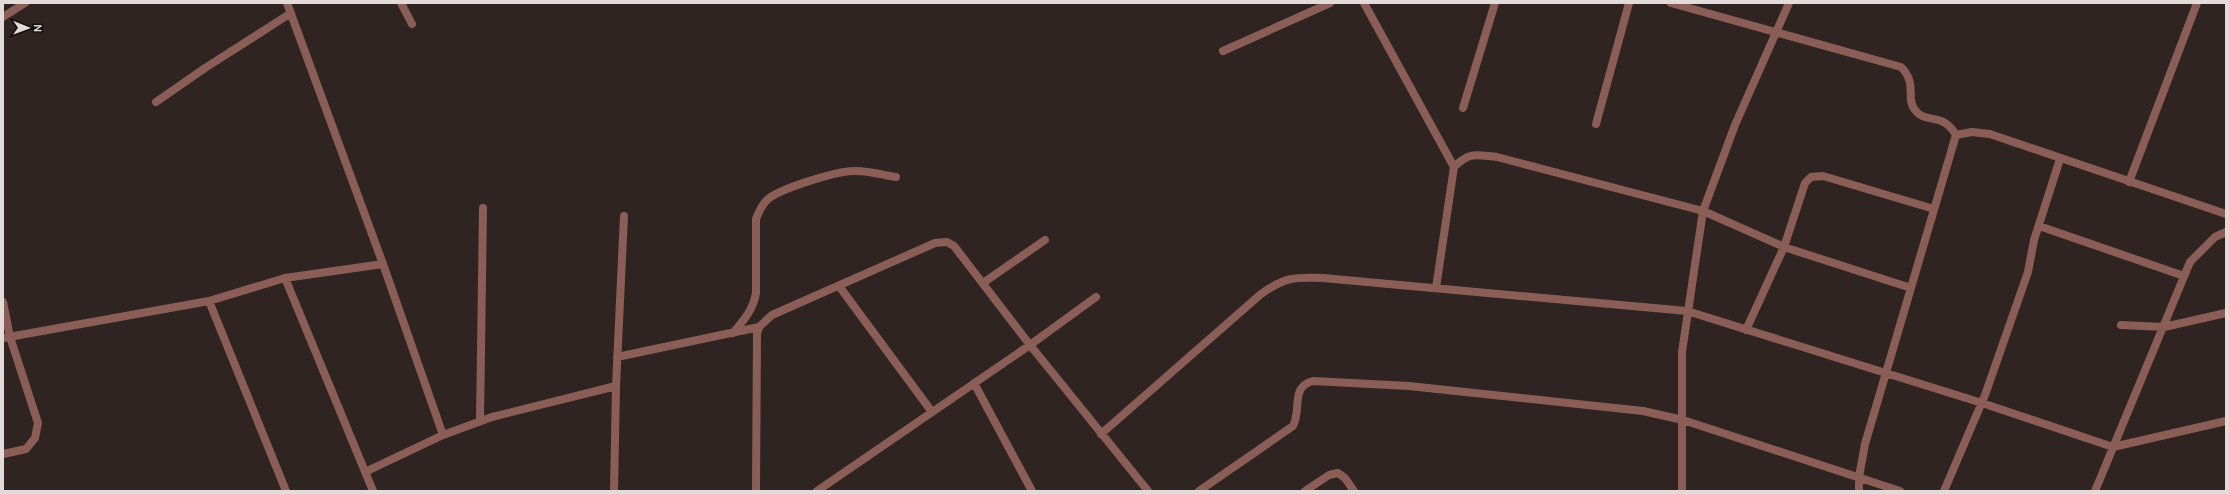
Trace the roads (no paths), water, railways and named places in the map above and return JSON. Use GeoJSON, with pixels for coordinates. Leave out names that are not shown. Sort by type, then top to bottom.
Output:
{"type":"FeatureCollection","features":[{"type":"Feature","properties":{"kind":"street"},"geometry":{"type":"LineString","coordinates":[[3,17],[25,3]]}},
{"type":"Feature","properties":{"kind":"street"},"geometry":{"type":"LineString","coordinates":[[287,3],[383,264],[443,434]]}},
{"type":"Feature","properties":{"kind":"street"},"geometry":{"type":"LineString","coordinates":[[402,3],[412,24]]}},
{"type":"Feature","properties":{"kind":"street"},"geometry":{"type":"LineString","coordinates":[[1223,51],[1330,3]]}},
{"type":"Feature","properties":{"kind":"street"},"geometry":{"type":"LineString","coordinates":[[1364,3],[1454,166],[1436,288]]}},
{"type":"Feature","properties":{"kind":"street"},"geometry":{"type":"LineString","coordinates":[[1463,108],[1495,3]]}},
{"type":"Feature","properties":{"kind":"street"},"geometry":{"type":"LineString","coordinates":[[1596,124],[1630,3]]}},
{"type":"Feature","properties":{"kind":"street"},"geometry":{"type":"LineString","coordinates":[[1671,3],[1901,67],[1909,75],[1914,110],[1922,117],[1939,119],[1950,124],[1956,135],[1865,444],[1859,477],[1859,491]]}},
{"type":"Feature","properties":{"kind":"street"},"geometry":{"type":"LineString","coordinates":[[1682,491],[1682,352],[1703,211],[1735,125],[1789,3]]}},
{"type":"Feature","properties":{"kind":"street"},"geometry":{"type":"LineString","coordinates":[[2129,182],[2197,3]]}},
{"type":"Feature","properties":{"kind":"street"},"geometry":{"type":"LineString","coordinates":[[156,102],[205,68],[291,13]]}},
{"type":"Feature","properties":{"kind":"street"},"geometry":{"type":"LineString","coordinates":[[1956,135],[1972,132],[1990,134],[2060,159],[2226,214]]}},
{"type":"Feature","properties":{"kind":"street"},"geometry":{"type":"LineString","coordinates":[[1454,166],[1464,157],[1474,155],[1497,157],[1703,211],[1784,246],[1911,288]]}},
{"type":"Feature","properties":{"kind":"street"},"geometry":{"type":"LineString","coordinates":[[1944,491],[1982,402],[2028,272],[2039,226],[2060,159]]}},
{"type":"Feature","properties":{"kind":"street"},"geometry":{"type":"LineString","coordinates":[[734,333],[750,312],[754,303],[756,293],[756,219],[760,208],[768,199],[782,191],[839,172],[855,171],[896,177]]}},
{"type":"Feature","properties":{"kind":"street"},"geometry":{"type":"LineString","coordinates":[[1746,330],[1784,246],[1805,183],[1811,177],[1823,176],[1934,210]]}},
{"type":"Feature","properties":{"kind":"street"},"geometry":{"type":"LineString","coordinates":[[480,421],[483,208]]}},
{"type":"Feature","properties":{"kind":"street"},"geometry":{"type":"LineString","coordinates":[[614,491],[617,357],[624,216]]}},
{"type":"Feature","properties":{"kind":"street"},"geometry":{"type":"LineString","coordinates":[[2039,226],[2184,276]]}},
{"type":"Feature","properties":{"kind":"street"},"geometry":{"type":"LineString","coordinates":[[2095,491],[2190,262],[2215,237],[2226,232]]}},
{"type":"Feature","properties":{"kind":"street"},"geometry":{"type":"LineString","coordinates":[[983,284],[1045,240]]}},
{"type":"Feature","properties":{"kind":"street"},"geometry":{"type":"LineString","coordinates":[[617,357],[759,327],[772,315],[935,244],[947,242],[954,246],[1030,345],[1148,491]]}},
{"type":"Feature","properties":{"kind":"street"},"geometry":{"type":"LineString","coordinates":[[7,338],[210,301],[285,278],[383,264]]}},
{"type":"Feature","properties":{"kind":"street"},"geometry":{"type":"LineString","coordinates":[[1101,434],[1277,283],[1295,277],[1323,278],[1687,311],[1886,374],[1982,402],[2113,446],[2226,420]]}},
{"type":"Feature","properties":{"kind":"street"},"geometry":{"type":"LineString","coordinates":[[285,278],[373,491]]}},
{"type":"Feature","properties":{"kind":"street"},"geometry":{"type":"LineString","coordinates":[[839,286],[932,412]]}},
{"type":"Feature","properties":{"kind":"street"},"geometry":{"type":"LineString","coordinates":[[817,491],[1030,345],[1096,297]]}},
{"type":"Feature","properties":{"kind":"street"},"geometry":{"type":"LineString","coordinates":[[210,301],[286,491]]}},
{"type":"Feature","properties":{"kind":"street"},"geometry":{"type":"LineString","coordinates":[[3,302],[7,338],[38,423],[36,438],[26,449],[3,454]]}},
{"type":"Feature","properties":{"kind":"street"},"geometry":{"type":"LineString","coordinates":[[2121,325],[2164,327],[2226,313]]}},
{"type":"Feature","properties":{"kind":"street"},"geometry":{"type":"LineString","coordinates":[[756,491],[757,334],[759,327]]}},
{"type":"Feature","properties":{"kind":"street"},"geometry":{"type":"LineString","coordinates":[[1199,491],[1293,426],[1298,416],[1300,389],[1306,383],[1312,381],[1417,387],[1643,411],[1683,420],[1900,491]]}},
{"type":"Feature","properties":{"kind":"street"},"geometry":{"type":"LineString","coordinates":[[974,383],[1032,491]]}},
{"type":"Feature","properties":{"kind":"street"},"geometry":{"type":"LineString","coordinates":[[365,472],[443,434],[480,421],[616,386]]}},
{"type":"Feature","properties":{"kind":"street"},"geometry":{"type":"LineString","coordinates":[[1305,491],[1329,475],[1338,473],[1345,478],[1354,491]]}}]}
